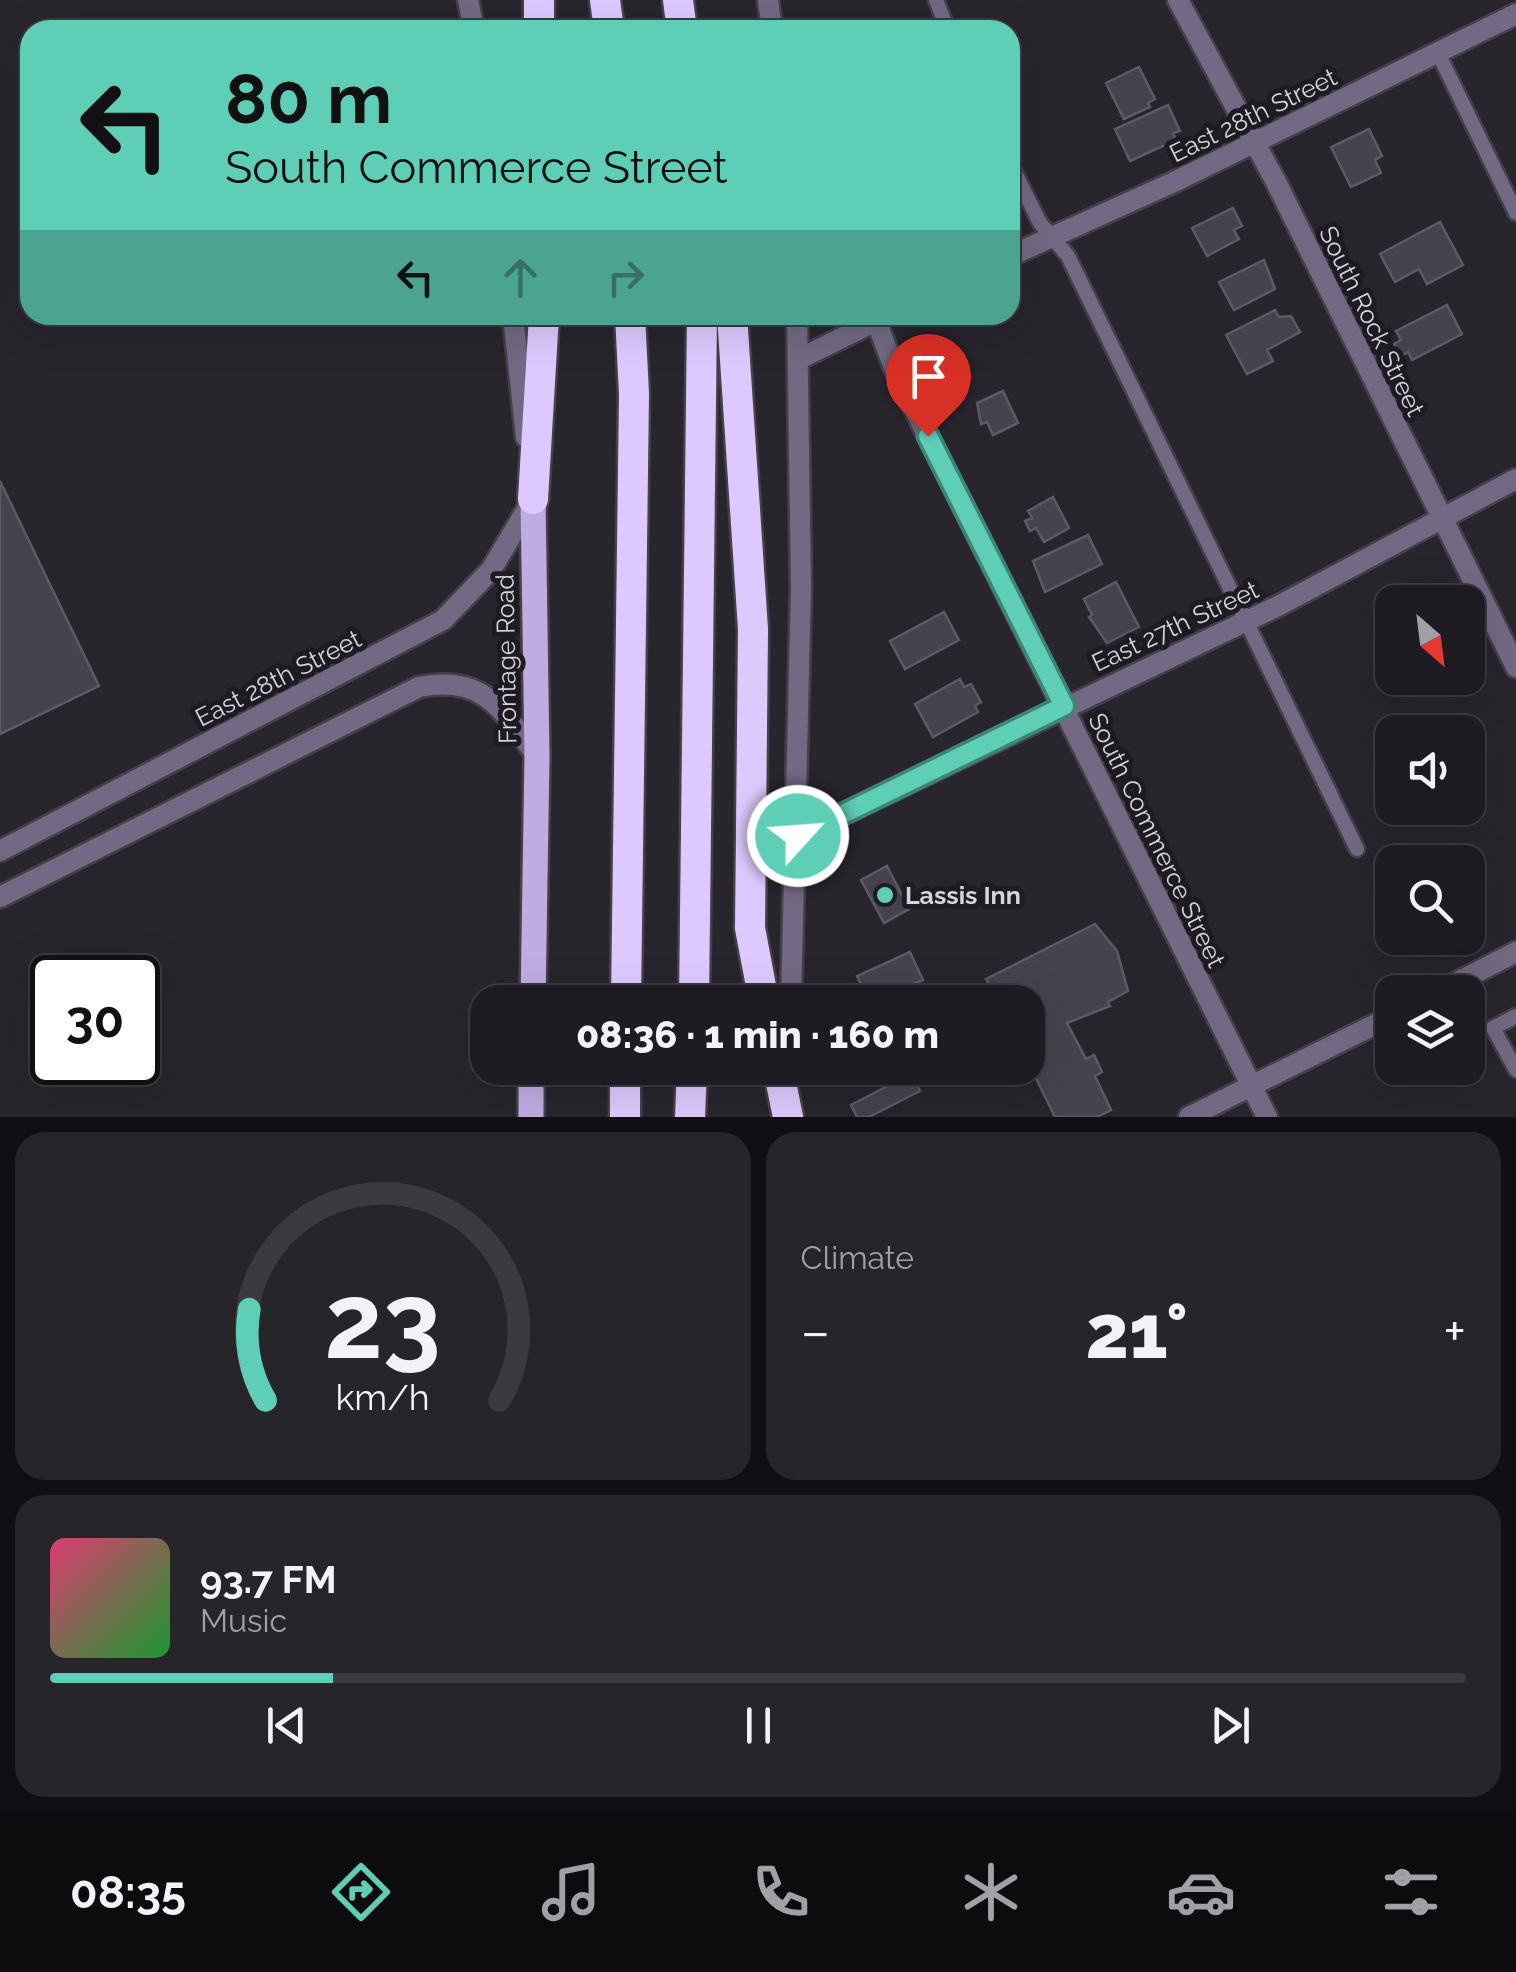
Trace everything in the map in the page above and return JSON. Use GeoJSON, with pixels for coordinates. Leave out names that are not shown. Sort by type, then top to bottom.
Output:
{"type":"FeatureCollection","features":[{"type":"Feature","properties":{"kind":"highway"},"geometry":{"type":"LineString","coordinates":[[533,498],[543,325]]}},
{"type":"Feature","properties":{"kind":"highway"},"geometry":{"type":"LineString","coordinates":[[626,985],[634,394],[631,325]]}},
{"type":"Feature","properties":{"kind":"highway"},"geometry":{"type":"LineString","coordinates":[[694,985],[702,325]]}},
{"type":"Feature","properties":{"kind":"highway"},"geometry":{"type":"LineString","coordinates":[[733,325],[754,629],[750,928],[761,985]]}},
{"type":"Feature","properties":{"kind":"highway"},"geometry":{"type":"LineString","coordinates":[[625,1085],[625,1117]]}},
{"type":"Feature","properties":{"kind":"highway"},"geometry":{"type":"LineString","coordinates":[[690,1117],[691,1085]]}},
{"type":"Feature","properties":{"kind":"highway"},"geometry":{"type":"LineString","coordinates":[[782,1085],[789,1117]]}},
{"type":"Feature","properties":{"kind":"main road","name":"Frontage Road"},"geometry":{"type":"LineString","coordinates":[[532,985],[537,756],[533,498]]}},
{"type":"Feature","properties":{"kind":"main road"},"geometry":{"type":"LineString","coordinates":[[530,1117],[531,1085]]}},
{"type":"Feature","properties":{"kind":"street","name":"South Rock Street"},"geometry":{"type":"LineString","coordinates":[[1178,0],[1254,142],[1516,668]]}},
{"type":"Feature","properties":{"kind":"street","name":"East 28th Street"},"geometry":{"type":"LineString","coordinates":[[1020,252],[1516,14]]}},
{"type":"Feature","properties":{"kind":"street","name":"Frontage Road"},"geometry":{"type":"LineString","coordinates":[[513,325],[533,498]]}},
{"type":"Feature","properties":{"kind":"street"},"geometry":{"type":"LineString","coordinates":[[792,985],[798,836],[797,325]]}},
{"type":"Feature","properties":{"kind":"street"},"geometry":{"type":"LineString","coordinates":[[799,360],[864,325]]}},
{"type":"Feature","properties":{"kind":"street","name":"South Commerce Street"},"geometry":{"type":"LineString","coordinates":[[881,325],[894,368],[1267,1117]]}},
{"type":"Feature","properties":{"kind":"street","name":"East 27th Street"},"geometry":{"type":"LineString","coordinates":[[798,836],[1245,620],[1516,479]]}},
{"type":"Feature","properties":{"kind":"street","name":"East 28th Street"},"geometry":{"type":"LineString","coordinates":[[0,851],[443,620],[491,570],[533,498]]}},
{"type":"Feature","properties":{"kind":"street"},"geometry":{"type":"LineString","coordinates":[[0,898],[420,686],[440,682],[472,687],[506,714],[537,756]]}},
{"type":"Feature","properties":{"kind":"street"},"geometry":{"type":"LineString","coordinates":[[1477,975],[1514,959]]}},
{"type":"Feature","properties":{"kind":"street"},"geometry":{"type":"LineString","coordinates":[[1189,1117],[1375,1025]]}},
{"type":"Feature","properties":{"kind":"street"},"geometry":{"type":"LineString","coordinates":[[789,1117],[790,1085]]}},
{"type":"Feature","properties":{"kind":"lane"},"geometry":{"type":"LineString","coordinates":[[1437,52],[1516,213]]}},
{"type":"Feature","properties":{"kind":"lane"},"geometry":{"type":"LineString","coordinates":[[1020,181],[1052,238],[1068,256],[1357,849]]}},
{"type":"Feature","properties":{"kind":"lane"},"geometry":{"type":"LineString","coordinates":[[1516,1016],[1492,1028],[1516,1070]]}},
{"type":"Feature","properties":{"kind":"building"},"geometry":{"type":"Polygon","coordinates":[[[1139,67],[1155,99],[1148,103],[1150,107],[1124,119],[1106,83],[1139,67]]]}},
{"type":"Feature","properties":{"kind":"building"},"geometry":{"type":"Polygon","coordinates":[[[1168,105],[1180,131],[1173,133],[1176,140],[1130,161],[1115,129],[1168,105]]]}},
{"type":"Feature","properties":{"kind":"building"},"geometry":{"type":"Polygon","coordinates":[[[1369,129],[1382,156],[1375,160],[1381,173],[1351,187],[1331,147],[1369,129]]]}},
{"type":"Feature","properties":{"kind":"building"},"geometry":{"type":"Polygon","coordinates":[[[1233,208],[1242,226],[1234,230],[1239,239],[1207,256],[1192,228],[1233,208]]]}},
{"type":"Feature","properties":{"kind":"building"},"geometry":{"type":"Polygon","coordinates":[[[1440,222],[1463,265],[1427,284],[1419,269],[1395,282],[1380,254],[1440,222]]]}},
{"type":"Feature","properties":{"kind":"building"},"geometry":{"type":"Polygon","coordinates":[[[1264,260],[1275,289],[1234,310],[1219,282],[1264,260]]]}},
{"type":"Feature","properties":{"kind":"building"},"geometry":{"type":"Polygon","coordinates":[[[1447,305],[1462,334],[1412,360],[1408,352],[1401,356],[1394,344],[1401,340],[1396,331],[1447,305]]]}},
{"type":"Feature","properties":{"kind":"building"},"geometry":{"type":"Polygon","coordinates":[[[1275,310],[1279,317],[1291,316],[1300,332],[1267,350],[1273,361],[1247,374],[1226,335],[1275,310]]]}},
{"type":"Feature","properties":{"kind":"building"},"geometry":{"type":"Polygon","coordinates":[[[1003,391],[1018,423],[993,435],[987,422],[981,424],[977,403],[1003,391]]]}},
{"type":"Feature","properties":{"kind":"building"},"geometry":{"type":"Polygon","coordinates":[[[0,481],[99,686],[0,734],[0,481]]]}},
{"type":"Feature","properties":{"kind":"building"},"geometry":{"type":"Polygon","coordinates":[[[1053,497],[1069,528],[1044,542],[1036,528],[1030,531],[1025,521],[1032,518],[1028,511],[1053,497]]]}},
{"type":"Feature","properties":{"kind":"building"},"geometry":{"type":"Polygon","coordinates":[[[1088,535],[1102,564],[1045,592],[1033,561],[1088,535]]]}},
{"type":"Feature","properties":{"kind":"building"},"geometry":{"type":"Polygon","coordinates":[[[1116,582],[1139,627],[1107,643],[1089,617],[1092,615],[1084,599],[1116,582]]]}},
{"type":"Feature","properties":{"kind":"building"},"geometry":{"type":"Polygon","coordinates":[[[944,612],[959,640],[905,669],[890,641],[944,612]]]}},
{"type":"Feature","properties":{"kind":"building"},"geometry":{"type":"Polygon","coordinates":[[[960,679],[964,687],[971,684],[981,702],[975,706],[978,712],[933,737],[915,704],[960,679]]]}},
{"type":"Feature","properties":{"kind":"building","name":"Lassis Inn"},"geometry":{"type":"Polygon","coordinates":[[[887,866],[909,909],[884,923],[861,880],[887,866]]]}},
{"type":"Feature","properties":{"kind":"building"},"geometry":{"type":"Polygon","coordinates":[[[1095,924],[1117,951],[1128,991],[1108,1002],[1110,1006],[1067,1023],[1086,1059],[1094,1055],[1102,1072],[1095,1076],[1111,1110],[1097,1117],[1055,1117],[1039,1085],[1045,1085],[1045,985],[989,985],[986,979],[1095,924]]]}},
{"type":"Feature","properties":{"kind":"building"},"geometry":{"type":"Polygon","coordinates":[[[910,952],[923,980],[911,985],[861,985],[857,976],[910,952]]]}},
{"type":"Feature","properties":{"kind":"building"},"geometry":{"type":"Polygon","coordinates":[[[890,1085],[917,1085],[920,1091],[869,1117],[857,1117],[851,1105],[890,1085]]]}},
{"type":"Feature","properties":{"kind":"place","name":"Lassis Inn"},"geometry":{"type":"Point","coordinates":[885,895]}},
{"type":"Feature","properties":{"kind":"route"},"geometry":{"type":"LineString","coordinates":[[798,836],[1064,706],[928,436]]}}]}
